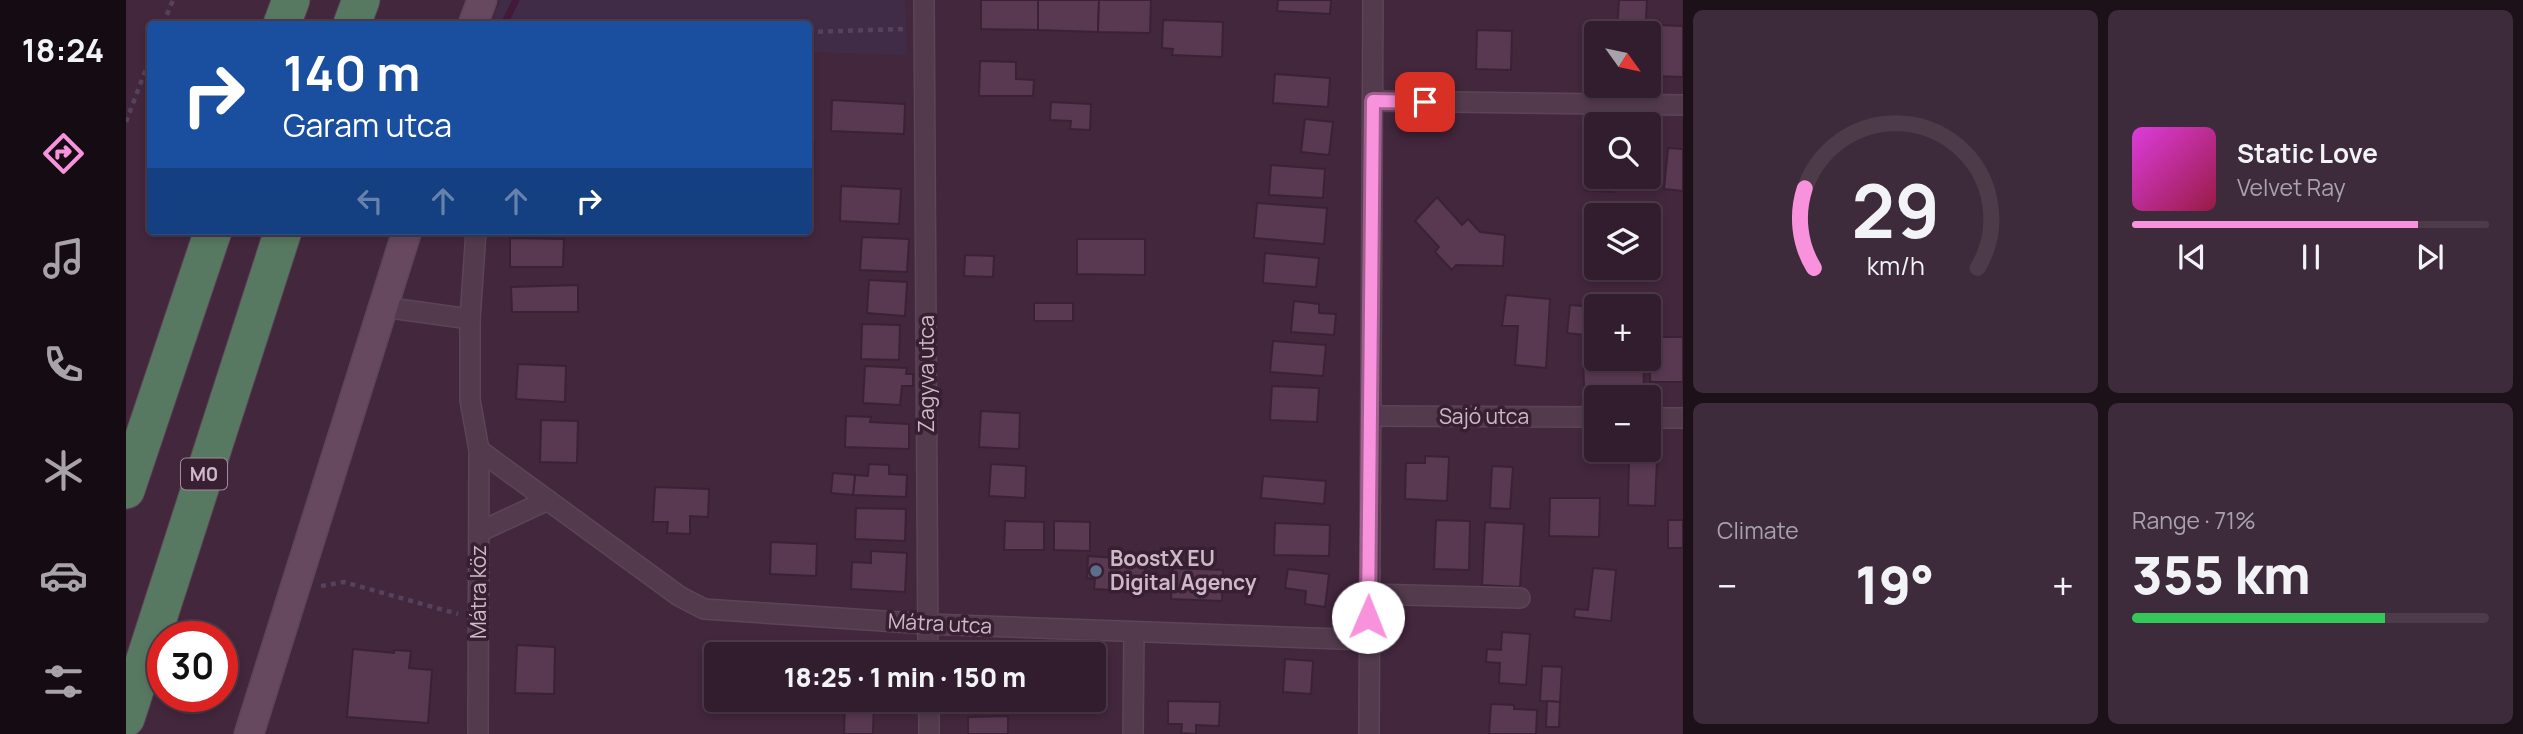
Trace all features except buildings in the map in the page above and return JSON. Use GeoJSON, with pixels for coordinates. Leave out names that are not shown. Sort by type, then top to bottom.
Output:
{"type":"FeatureCollection","features":[{"type":"Feature","properties":{"kind":"highway"},"geometry":{"type":"LineString","coordinates":[[283,21],[291,0]]}},
{"type":"Feature","properties":{"kind":"highway"},"geometry":{"type":"LineString","coordinates":[[353,21],[361,0]]}},
{"type":"Feature","properties":{"kind":"highway"},"geometry":{"type":"LineString","coordinates":[[126,490],[212,235]]}},
{"type":"Feature","properties":{"kind":"highway","name":"M0"},"geometry":{"type":"LineString","coordinates":[[126,718],[282,235]]}},
{"type":"Feature","properties":{"kind":"street"},"geometry":{"type":"LineString","coordinates":[[474,21],[482,0]]}},
{"type":"Feature","properties":{"kind":"street","name":"Zagyva utca"},"geometry":{"type":"LineString","coordinates":[[924,0],[928,642]]}},
{"type":"Feature","properties":{"kind":"street"},"geometry":{"type":"LineString","coordinates":[[1369,734],[1373,0]]}},
{"type":"Feature","properties":{"kind":"street"},"geometry":{"type":"LineString","coordinates":[[1373,101],[1683,105]]}},
{"type":"Feature","properties":{"kind":"street"},"geometry":{"type":"LineString","coordinates":[[249,734],[406,235]]}},
{"type":"Feature","properties":{"kind":"street"},"geometry":{"type":"LineString","coordinates":[[476,235],[470,319],[470,400],[479,450]]}},
{"type":"Feature","properties":{"kind":"street"},"geometry":{"type":"LineString","coordinates":[[383,307],[470,319]]}},
{"type":"Feature","properties":{"kind":"street","name":"Sajó utca"},"geometry":{"type":"LineString","coordinates":[[1371,416],[1584,418]]}},
{"type":"Feature","properties":{"kind":"street"},"geometry":{"type":"LineString","coordinates":[[1661,418],[1683,418]]}},
{"type":"Feature","properties":{"kind":"street","name":"Mátra utca"},"geometry":{"type":"LineString","coordinates":[[479,450],[679,596],[704,609],[928,624],[1368,640]]}},
{"type":"Feature","properties":{"kind":"street","name":"Mátra köz"},"geometry":{"type":"LineString","coordinates":[[478,734],[479,450]]}},
{"type":"Feature","properties":{"kind":"street"},"geometry":{"type":"LineString","coordinates":[[479,532],[548,499]]}},
{"type":"Feature","properties":{"kind":"street"},"geometry":{"type":"LineString","coordinates":[[1369,594],[1520,598]]}},
{"type":"Feature","properties":{"kind":"street"},"geometry":{"type":"LineString","coordinates":[[1133,734],[1134,632]]}},
{"type":"Feature","properties":{"kind":"street"},"geometry":{"type":"LineString","coordinates":[[929,712],[929,734]]}},
{"type":"Feature","properties":{"kind":"path"},"geometry":{"type":"LineString","coordinates":[[164,21],[173,0]]}},
{"type":"Feature","properties":{"kind":"path"},"geometry":{"type":"LineString","coordinates":[[812,32],[924,28]]}},
{"type":"Feature","properties":{"kind":"path"},"geometry":{"type":"LineString","coordinates":[[126,122],[147,66]]}},
{"type":"Feature","properties":{"kind":"path"},"geometry":{"type":"LineString","coordinates":[[297,582],[313,587],[344,582],[479,620]]}},
{"type":"Feature","properties":{"kind":"shaded area"},"geometry":{"type":"Polygon","coordinates":[[[500,0],[905,0],[907,55],[812,52],[812,21],[493,21],[500,0]]]}},
{"type":"Feature","properties":{"kind":"waterway"},"geometry":{"type":"LineString","coordinates":[[506,21],[516,0]]}},
{"type":"Feature","properties":{"kind":"place","name":"BoostX EU Digital Agency"},"geometry":{"type":"Point","coordinates":[1096,571]}},
{"type":"Feature","properties":{"kind":"route"},"geometry":{"type":"LineString","coordinates":[[1368,617],[1373,101],[1425,102]]}}]}
